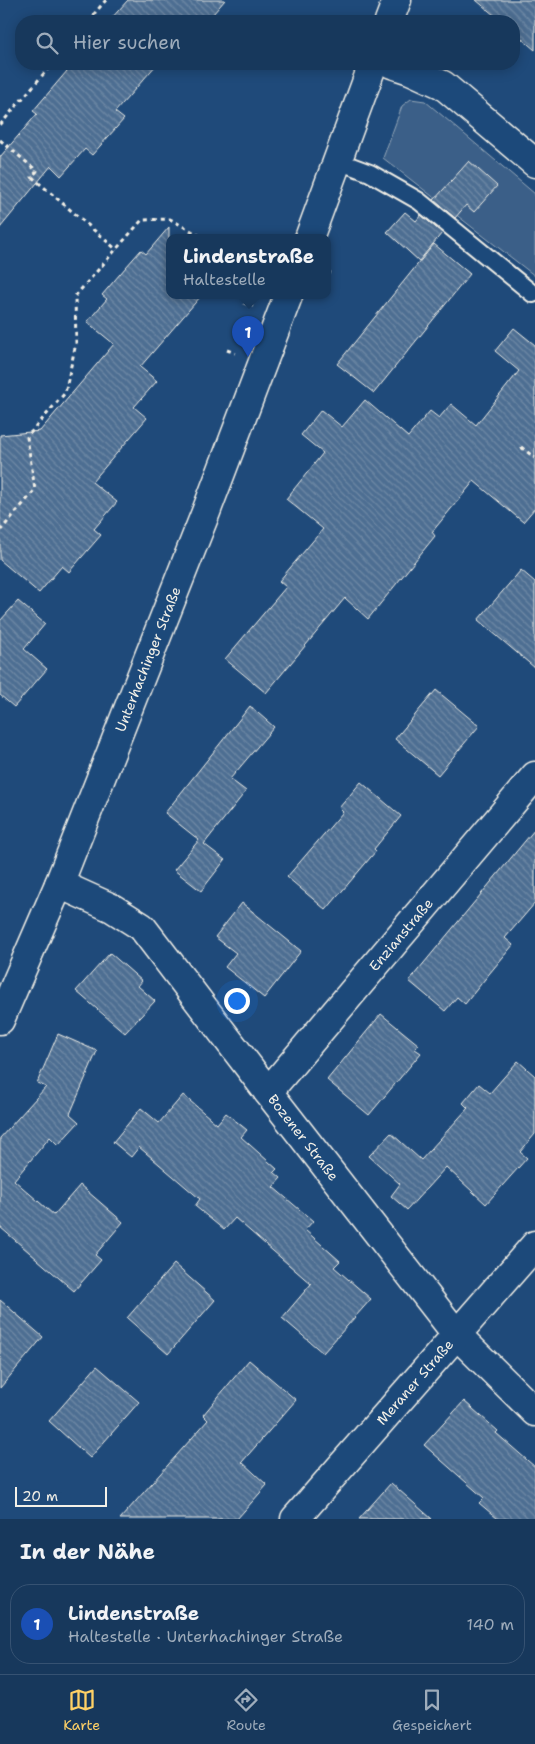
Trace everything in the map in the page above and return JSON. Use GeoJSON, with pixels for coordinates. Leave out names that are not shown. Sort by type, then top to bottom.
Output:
{"type":"FeatureCollection","features":[{"type":"Feature","properties":{"kind":"street"},"geometry":{"type":"LineString","coordinates":[[391,15],[397,0]]}},
{"type":"Feature","properties":{"kind":"street"},"geometry":{"type":"LineString","coordinates":[[311,234],[371,70]]}},
{"type":"Feature","properties":{"kind":"street"},"geometry":{"type":"LineString","coordinates":[[410,70],[443,85],[535,162]]}},
{"type":"Feature","properties":{"kind":"street","name":"Unterhachinger Straße"},"geometry":{"type":"LineString","coordinates":[[1,1014],[59,884],[206,512],[287,299]]}},
{"type":"Feature","properties":{"kind":"street","name":"Enzianstraße"},"geometry":{"type":"LineString","coordinates":[[268,1092],[535,776]]}},
{"type":"Feature","properties":{"kind":"street","name":"Bozener Straße"},"geometry":{"type":"LineString","coordinates":[[59,884],[112,908],[142,927],[457,1335],[535,1412]]}},
{"type":"Feature","properties":{"kind":"street","name":"Meraner Straße"},"geometry":{"type":"LineString","coordinates":[[295,1519],[535,1245]]}},
{"type":"Feature","properties":{"kind":"lane"},"geometry":{"type":"LineString","coordinates":[[338,162],[370,173],[419,201],[533,294]]}},
{"type":"Feature","properties":{"kind":"path"},"geometry":{"type":"LineString","coordinates":[[93,15],[106,0]]}},
{"type":"Feature","properties":{"kind":"path"},"geometry":{"type":"LineString","coordinates":[[0,125],[47,70]]}},
{"type":"Feature","properties":{"kind":"path"},"geometry":{"type":"LineString","coordinates":[[0,140],[36,171],[32,177],[117,250]]}},
{"type":"Feature","properties":{"kind":"path"},"geometry":{"type":"LineString","coordinates":[[0,531],[35,490],[27,437],[66,393],[76,344],[76,296],[142,220],[170,219],[197,234]]}},
{"type":"Feature","properties":{"kind":"path"},"geometry":{"type":"LineString","coordinates":[[521,447],[535,458]]}},
{"type":"Feature","properties":{"kind":"shaded area"},"geometry":{"type":"Polygon","coordinates":[[[411,99],[425,101],[535,194],[535,276],[383,158],[402,106],[411,99]]]}},
{"type":"Feature","properties":{"kind":"building"},"geometry":{"type":"Polygon","coordinates":[[[128,0],[225,0],[212,15],[114,15],[128,0]]]}},
{"type":"Feature","properties":{"kind":"building"},"geometry":{"type":"Polygon","coordinates":[[[476,0],[535,0],[535,50],[520,37],[520,15],[494,15],[476,0]]]}},
{"type":"Feature","properties":{"kind":"building"},"geometry":{"type":"Polygon","coordinates":[[[68,70],[152,70],[115,112],[124,119],[92,155],[85,149],[61,176],[51,166],[0,228],[0,157],[37,114],[33,111],[68,70]]]}},
{"type":"Feature","properties":{"kind":"building"},"geometry":{"type":"Polygon","coordinates":[[[469,161],[497,186],[474,212],[466,205],[455,218],[434,200],[469,161]]]}},
{"type":"Feature","properties":{"kind":"building"},"geometry":{"type":"Polygon","coordinates":[[[405,212],[416,221],[421,215],[442,233],[419,261],[387,232],[405,212]]]}},
{"type":"Feature","properties":{"kind":"building"},"geometry":{"type":"Polygon","coordinates":[[[169,227],[169,234],[166,234],[166,299],[198,299],[140,367],[157,381],[134,407],[147,418],[92,482],[117,502],[94,529],[101,535],[69,572],[62,566],[39,593],[0,560],[0,435],[40,431],[114,344],[87,322],[107,299],[102,295],[126,267],[141,250],[146,254],[169,227]]]}},
{"type":"Feature","properties":{"kind":"building"},"geometry":{"type":"Polygon","coordinates":[[[434,244],[470,274],[374,393],[337,364],[434,244]]]}},
{"type":"Feature","properties":{"kind":"building"},"geometry":{"type":"Polygon","coordinates":[[[514,328],[535,345],[535,508],[523,522],[474,481],[432,532],[435,536],[368,619],[345,598],[266,693],[225,659],[286,587],[279,581],[323,529],[286,499],[323,453],[301,435],[321,410],[342,427],[365,400],[408,437],[430,411],[439,418],[451,404],[476,425],[519,371],[495,351],[514,328]]]}},
{"type":"Feature","properties":{"kind":"building"},"geometry":{"type":"Polygon","coordinates":[[[521,570],[535,582],[535,668],[478,620],[521,570]]]}},
{"type":"Feature","properties":{"kind":"building"},"geometry":{"type":"Polygon","coordinates":[[[18,601],[45,624],[24,649],[47,669],[14,707],[0,695],[0,621],[18,601]]]}},
{"type":"Feature","properties":{"kind":"building"},"geometry":{"type":"Polygon","coordinates":[[[436,690],[479,726],[438,775],[395,739],[436,690]]]}},
{"type":"Feature","properties":{"kind":"building"},"geometry":{"type":"Polygon","coordinates":[[[250,706],[274,727],[230,779],[246,791],[204,844],[225,860],[201,891],[174,870],[199,840],[165,813],[250,706]]]}},
{"type":"Feature","properties":{"kind":"building"},"geometry":{"type":"Polygon","coordinates":[[[361,782],[401,816],[374,849],[376,851],[326,910],[287,877],[343,812],[339,808],[361,782]]]}},
{"type":"Feature","properties":{"kind":"building"},"geometry":{"type":"Polygon","coordinates":[[[535,829],[535,903],[505,938],[513,945],[465,1004],[457,997],[445,1011],[409,981],[535,829]]]}},
{"type":"Feature","properties":{"kind":"building"},"geometry":{"type":"Polygon","coordinates":[[[242,903],[301,951],[264,998],[225,967],[236,953],[215,937],[242,903]]]}},
{"type":"Feature","properties":{"kind":"building"},"geometry":{"type":"Polygon","coordinates":[[[110,953],[142,981],[138,986],[155,1001],[125,1033],[76,991],[110,953]]]}},
{"type":"Feature","properties":{"kind":"building"},"geometry":{"type":"Polygon","coordinates":[[[381,1014],[419,1045],[415,1049],[421,1053],[369,1115],[327,1080],[381,1014]]]}},
{"type":"Feature","properties":{"kind":"building"},"geometry":{"type":"Polygon","coordinates":[[[58,1034],[97,1051],[70,1114],[79,1122],[58,1145],[50,1137],[14,1180],[54,1215],[80,1185],[123,1222],[95,1255],[101,1260],[74,1291],[0,1227],[0,1138],[46,1087],[37,1083],[58,1034]]]}},
{"type":"Feature","properties":{"kind":"building"},"geometry":{"type":"Polygon","coordinates":[[[518,1061],[535,1076],[535,1134],[520,1152],[527,1158],[486,1204],[446,1167],[407,1210],[391,1196],[400,1184],[369,1156],[391,1133],[421,1160],[468,1108],[463,1103],[479,1084],[490,1093],[518,1061]]]}},
{"type":"Feature","properties":{"kind":"building"},"geometry":{"type":"Polygon","coordinates":[[[183,1095],[217,1124],[226,1113],[247,1130],[241,1137],[277,1169],[274,1172],[281,1178],[273,1187],[313,1221],[305,1230],[340,1261],[334,1267],[371,1299],[323,1353],[282,1318],[311,1284],[235,1218],[224,1230],[195,1206],[200,1199],[139,1147],[131,1157],[113,1142],[141,1108],[159,1123],[183,1095]]]}},
{"type":"Feature","properties":{"kind":"building"},"geometry":{"type":"Polygon","coordinates":[[[174,1264],[215,1300],[168,1354],[127,1318],[174,1264]]]}},
{"type":"Feature","properties":{"kind":"building"},"geometry":{"type":"Polygon","coordinates":[[[0,1300],[43,1337],[0,1388],[0,1300]]]}},
{"type":"Feature","properties":{"kind":"building"},"geometry":{"type":"Polygon","coordinates":[[[249,1360],[296,1400],[242,1462],[267,1485],[237,1519],[120,1519],[208,1420],[203,1415],[249,1360]]]}},
{"type":"Feature","properties":{"kind":"building"},"geometry":{"type":"Polygon","coordinates":[[[97,1366],[139,1402],[90,1458],[49,1421],[97,1366]]]}},
{"type":"Feature","properties":{"kind":"building"},"geometry":{"type":"Polygon","coordinates":[[[464,1401],[498,1431],[496,1433],[535,1467],[535,1519],[498,1519],[479,1503],[484,1498],[424,1445],[464,1401]]]}},
{"type":"Feature","properties":{"kind":"building"},"geometry":{"type":"Polygon","coordinates":[[[391,1483],[432,1519],[359,1519],[391,1483]]]}},
{"type":"Feature","properties":{"kind":"place","name":"Lindenstraße"},"geometry":{"type":"Point","coordinates":[248,357]}}]}
